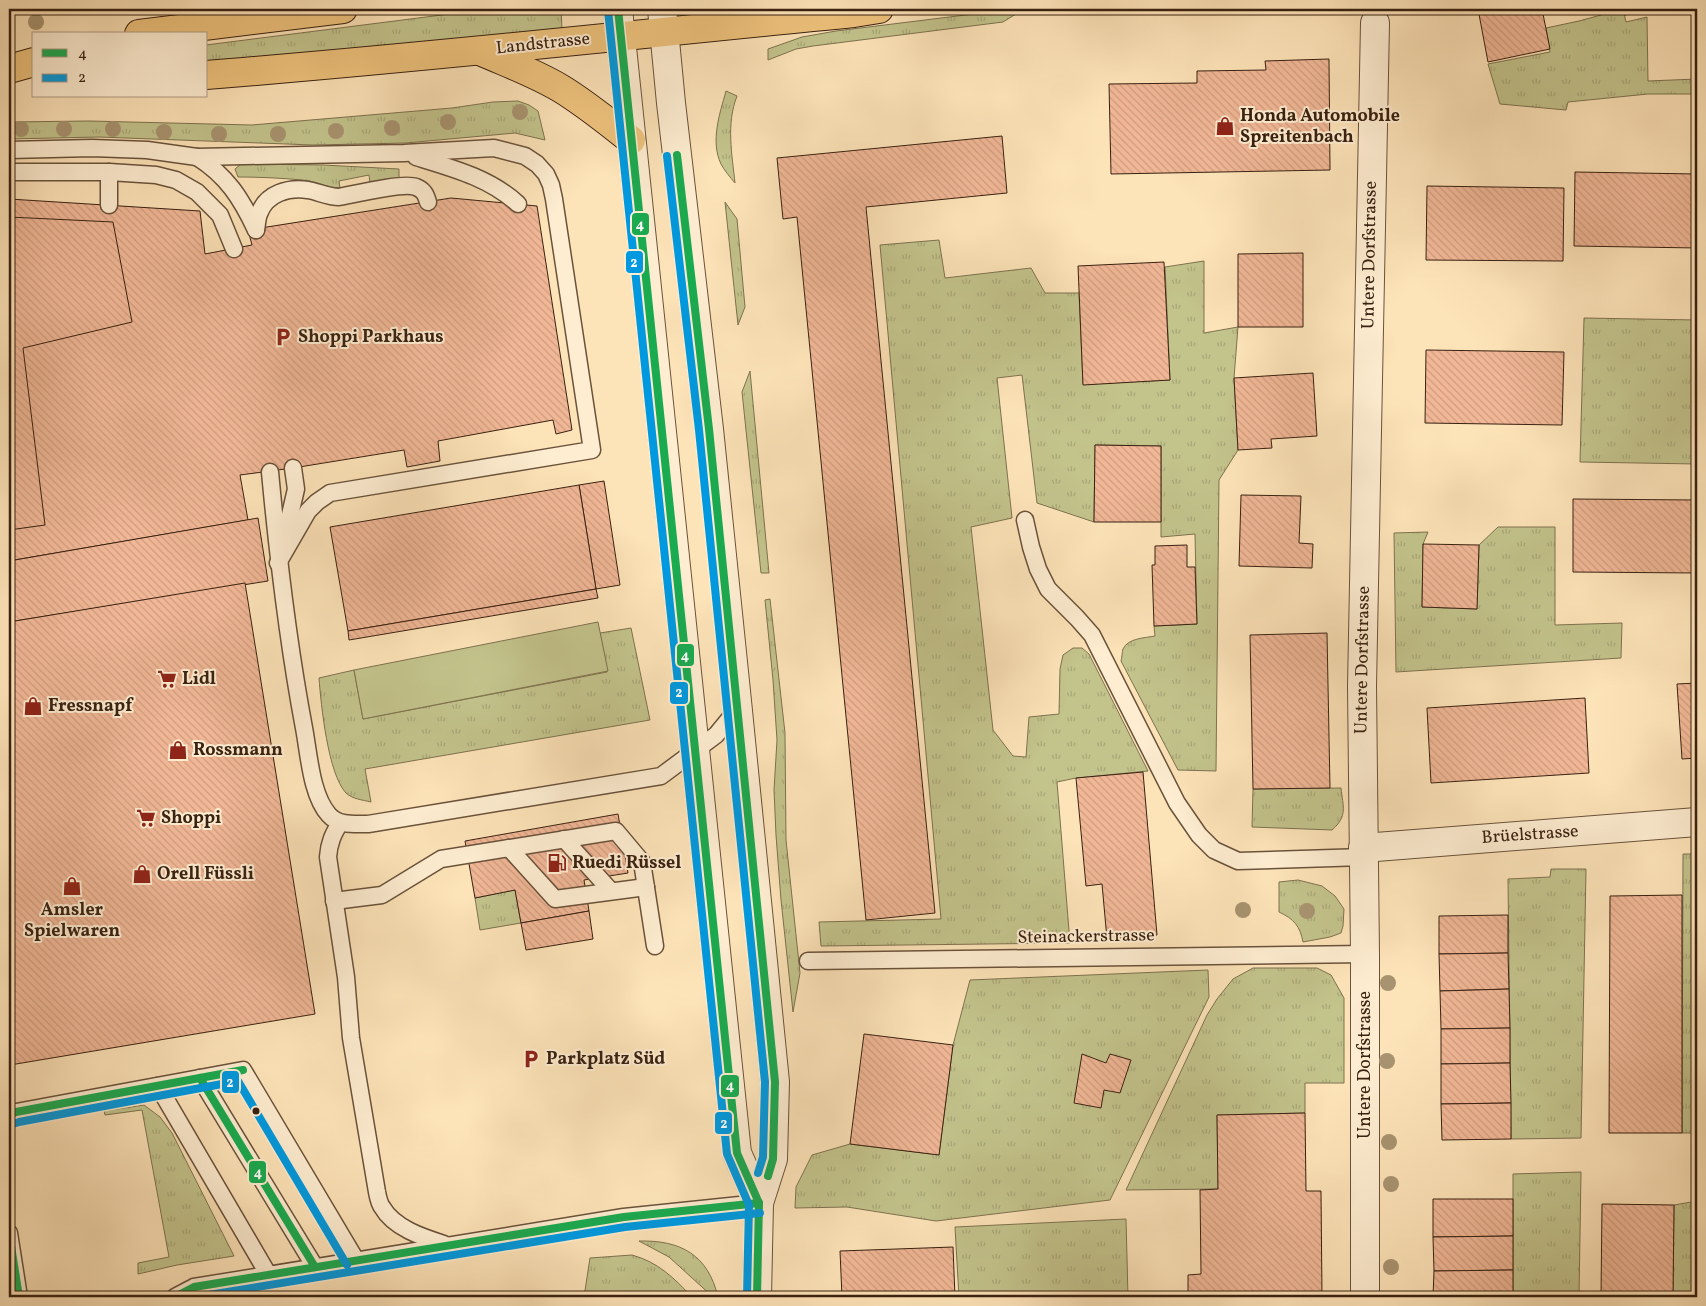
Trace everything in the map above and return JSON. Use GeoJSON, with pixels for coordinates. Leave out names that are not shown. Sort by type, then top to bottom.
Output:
{"type":"FeatureCollection","features":[{"type":"Feature","properties":{"kind":"main road"},"geometry":{"type":"LineString","coordinates":[[155,32],[343,9]]}},
{"type":"Feature","properties":{"kind":"main road","name":"Landstrasse"},"geometry":{"type":"LineString","coordinates":[[208,75],[478,51],[621,35],[663,20],[879,9]]}},
{"type":"Feature","properties":{"kind":"main road"},"geometry":{"type":"LineString","coordinates":[[478,51],[543,78],[584,104],[631,140]]}},
{"type":"Feature","properties":{"kind":"main road"},"geometry":{"type":"LineString","coordinates":[[9,69],[32,63]]}},
{"type":"Feature","properties":{"kind":"main road"},"geometry":{"type":"LineString","coordinates":[[9,74],[32,76]]}},
{"type":"Feature","properties":{"kind":"street"},"geometry":{"type":"LineString","coordinates":[[618,9],[737,1153],[759,1204]]}},
{"type":"Feature","properties":{"kind":"street"},"geometry":{"type":"LineString","coordinates":[[663,20],[737,701],[775,1082],[773,1159],[759,1204],[757,1297]]}},
{"type":"Feature","properties":{"kind":"street","name":"Untere Dorfstrasse"},"geometry":{"type":"LineString","coordinates":[[1365,1297],[1365,954],[1362,686],[1375,23]]}},
{"type":"Feature","properties":{"kind":"street","name":"Brüelstrasse"},"geometry":{"type":"LineString","coordinates":[[1363,852],[1697,822]]}},
{"type":"Feature","properties":{"kind":"lane"},"geometry":{"type":"LineString","coordinates":[[9,150],[92,148],[148,150],[197,157],[404,153],[494,148],[525,156],[537,164],[546,174],[554,199],[592,450],[330,493],[316,502],[308,511],[278,563]]}},
{"type":"Feature","properties":{"kind":"lane"},"geometry":{"type":"LineString","coordinates":[[404,153],[480,179],[507,194],[518,204]]}},
{"type":"Feature","properties":{"kind":"lane"},"geometry":{"type":"LineString","coordinates":[[197,157],[212,166],[223,176],[247,210],[256,230],[259,213],[270,199],[279,192],[290,189],[308,190],[330,197],[339,197],[405,185],[416,187],[425,192],[428,202]]}},
{"type":"Feature","properties":{"kind":"lane"},"geometry":{"type":"LineString","coordinates":[[9,172],[109,172],[156,175],[176,180],[197,192],[220,215],[234,249]]}},
{"type":"Feature","properties":{"kind":"lane"},"geometry":{"type":"LineString","coordinates":[[109,172],[109,205]]}},
{"type":"Feature","properties":{"kind":"lane"},"geometry":{"type":"LineString","coordinates":[[278,563],[296,489],[293,468]]}},
{"type":"Feature","properties":{"kind":"lane"},"geometry":{"type":"LineString","coordinates":[[270,472],[278,563],[292,663],[312,773],[319,802],[330,816],[340,823],[368,824],[661,776],[694,752],[723,727],[730,718],[737,701]]}},
{"type":"Feature","properties":{"kind":"lane"},"geometry":{"type":"LineString","coordinates":[[1025,520],[1038,569],[1048,589],[1092,636],[1177,803],[1214,850],[1238,861],[1363,852]]}},
{"type":"Feature","properties":{"kind":"lane"},"geometry":{"type":"LineString","coordinates":[[340,823],[328,846],[328,856],[346,977],[351,1038],[377,1192],[381,1206],[391,1218],[425,1238],[448,1245]]}},
{"type":"Feature","properties":{"kind":"lane"},"geometry":{"type":"LineString","coordinates":[[334,901],[382,895],[441,859],[616,831],[642,862],[655,946]]}},
{"type":"Feature","properties":{"kind":"lane"},"geometry":{"type":"LineString","coordinates":[[564,839],[611,892]]}},
{"type":"Feature","properties":{"kind":"lane"},"geometry":{"type":"LineString","coordinates":[[509,848],[555,899],[646,887]]}},
{"type":"Feature","properties":{"kind":"lane","name":"Steinackerstrasse"},"geometry":{"type":"LineString","coordinates":[[808,961],[1365,954]]}},
{"type":"Feature","properties":{"kind":"lane"},"geometry":{"type":"LineString","coordinates":[[9,1115],[16,1112],[243,1070],[356,1260]]}},
{"type":"Feature","properties":{"kind":"lane"},"geometry":{"type":"LineString","coordinates":[[200,1078],[314,1267]]}},
{"type":"Feature","properties":{"kind":"lane"},"geometry":{"type":"LineString","coordinates":[[158,1086],[268,1274]]}},
{"type":"Feature","properties":{"kind":"lane"},"geometry":{"type":"LineString","coordinates":[[175,1297],[194,1287],[448,1245],[624,1217],[759,1204]]}},
{"type":"Feature","properties":{"kind":"lane"},"geometry":{"type":"LineString","coordinates":[[9,1233],[19,1297]]}},
{"type":"Feature","properties":{"kind":"green space"},"geometry":{"type":"Polygon","coordinates":[[[489,9],[561,9],[562,29],[208,63],[208,45],[489,9]]]}},
{"type":"Feature","properties":{"kind":"green space"},"geometry":{"type":"Polygon","coordinates":[[[1024,9],[1003,22],[813,46],[796,49],[768,60],[768,49],[802,37],[1024,9]]]}},
{"type":"Feature","properties":{"kind":"green space"},"geometry":{"type":"Polygon","coordinates":[[[1623,9],[1626,22],[1647,17],[1648,81],[1697,79],[1697,94],[1648,94],[1568,102],[1566,110],[1500,104],[1488,64],[1550,52],[1546,28],[1623,9]]]}},
{"type":"Feature","properties":{"kind":"green space"},"geometry":{"type":"Polygon","coordinates":[[[726,91],[737,96],[731,128],[731,150],[735,183],[721,164],[716,146],[717,127],[726,91]]]}},
{"type":"Feature","properties":{"kind":"green space"},"geometry":{"type":"Polygon","coordinates":[[[518,101],[538,111],[545,140],[515,133],[406,143],[313,145],[99,137],[9,139],[9,122],[89,121],[252,125],[518,101]]]}},
{"type":"Feature","properties":{"kind":"green space"},"geometry":{"type":"Polygon","coordinates":[[[241,164],[323,165],[399,169],[399,178],[370,183],[369,175],[339,181],[340,188],[335,188],[302,180],[238,177],[235,169],[241,164]]]}},
{"type":"Feature","properties":{"kind":"green space"},"geometry":{"type":"Polygon","coordinates":[[[725,202],[737,219],[745,307],[738,325],[725,202]]]}},
{"type":"Feature","properties":{"kind":"green space"},"geometry":{"type":"Polygon","coordinates":[[[939,240],[945,278],[1031,268],[1045,293],[1079,293],[1083,384],[1170,380],[1165,267],[1204,261],[1204,333],[1238,327],[1234,378],[1238,450],[1219,480],[1216,771],[1178,770],[1121,661],[1125,645],[1137,639],[1155,636],[1154,626],[1197,624],[1195,534],[1161,537],[1161,446],[1095,445],[1094,522],[1037,503],[1022,375],[997,378],[1012,518],[971,527],[993,730],[1013,756],[1026,757],[1029,717],[1059,714],[1060,669],[1063,655],[1073,648],[1082,648],[1089,654],[1148,771],[1076,778],[1057,782],[1070,943],[821,946],[819,922],[941,919],[880,245],[939,240]]]}},
{"type":"Feature","properties":{"kind":"green space"},"geometry":{"type":"Polygon","coordinates":[[[1584,318],[1697,320],[1697,464],[1580,462],[1584,318]]]}},
{"type":"Feature","properties":{"kind":"green space"},"geometry":{"type":"Polygon","coordinates":[[[750,371],[769,573],[761,573],[742,392],[750,371]]]}},
{"type":"Feature","properties":{"kind":"green space"},"geometry":{"type":"Polygon","coordinates":[[[1498,527],[1555,527],[1555,625],[1622,623],[1621,658],[1396,672],[1394,533],[1428,532],[1423,544],[1422,607],[1477,609],[1479,545],[1498,527]]]}},
{"type":"Feature","properties":{"kind":"green space"},"geometry":{"type":"Polygon","coordinates":[[[770,599],[785,733],[786,840],[800,973],[793,1012],[776,835],[774,790],[777,740],[765,600],[770,599]]]}},
{"type":"Feature","properties":{"kind":"green space"},"geometry":{"type":"Polygon","coordinates":[[[598,622],[608,671],[363,719],[354,670],[598,622]]]}},
{"type":"Feature","properties":{"kind":"green space"},"geometry":{"type":"Polygon","coordinates":[[[631,628],[650,720],[365,769],[371,802],[351,797],[340,784],[334,771],[326,738],[319,678],[354,670],[363,719],[607,672],[600,633],[631,628]]]}},
{"type":"Feature","properties":{"kind":"green space"},"geometry":{"type":"Polygon","coordinates":[[[1341,788],[1342,816],[1332,830],[1252,827],[1253,789],[1341,788]]]}},
{"type":"Feature","properties":{"kind":"green space"},"geometry":{"type":"Polygon","coordinates":[[[1683,854],[1697,854],[1697,1133],[1682,1133],[1683,854]]]}},
{"type":"Feature","properties":{"kind":"green space"},"geometry":{"type":"Polygon","coordinates":[[[1551,869],[1586,869],[1581,1138],[1511,1139],[1508,879],[1550,877],[1551,869]]]}},
{"type":"Feature","properties":{"kind":"green space"},"geometry":{"type":"Polygon","coordinates":[[[1298,880],[1322,886],[1335,896],[1344,909],[1341,933],[1303,942],[1296,924],[1289,917],[1279,912],[1279,882],[1298,880]]]}},
{"type":"Feature","properties":{"kind":"green space"},"geometry":{"type":"Polygon","coordinates":[[[515,890],[521,923],[480,930],[475,898],[515,890]]]}},
{"type":"Feature","properties":{"kind":"green space"},"geometry":{"type":"Polygon","coordinates":[[[1253,968],[1317,968],[1331,975],[1344,998],[1344,1083],[1305,1083],[1305,1113],[1217,1115],[1218,1189],[1126,1190],[1207,1015],[1233,979],[1253,968]]]}},
{"type":"Feature","properties":{"kind":"green space"},"geometry":{"type":"Polygon","coordinates":[[[1208,970],[1209,997],[1110,1200],[936,1221],[847,1207],[795,1208],[796,1187],[812,1155],[850,1144],[939,1155],[953,1045],[970,980],[1208,970]]]}},
{"type":"Feature","properties":{"kind":"green space"},"geometry":{"type":"Polygon","coordinates":[[[144,1105],[160,1117],[172,1133],[234,1256],[177,1265],[138,1274],[138,1263],[169,1257],[142,1110],[105,1115],[104,1111],[144,1105]]]}},
{"type":"Feature","properties":{"kind":"green space"},"geometry":{"type":"Polygon","coordinates":[[[1581,1172],[1579,1297],[1513,1297],[1513,1174],[1581,1172]]]}},
{"type":"Feature","properties":{"kind":"green space"},"geometry":{"type":"Polygon","coordinates":[[[1697,1201],[1697,1297],[1673,1297],[1674,1205],[1697,1201]]]}},
{"type":"Feature","properties":{"kind":"green space"},"geometry":{"type":"Polygon","coordinates":[[[1126,1219],[1128,1297],[959,1297],[955,1227],[1126,1219]]]}},
{"type":"Feature","properties":{"kind":"green space"},"geometry":{"type":"Polygon","coordinates":[[[639,1241],[668,1243],[690,1253],[707,1270],[718,1297],[713,1297],[669,1257],[639,1241]]]}},
{"type":"Feature","properties":{"kind":"green space"},"geometry":{"type":"Polygon","coordinates":[[[632,1255],[658,1266],[692,1297],[584,1297],[590,1258],[632,1255]]]}},
{"type":"Feature","properties":{"kind":"building"},"geometry":{"type":"Polygon","coordinates":[[[1478,9],[1570,9],[1543,14],[1550,49],[1488,62],[1478,9]]]}},
{"type":"Feature","properties":{"kind":"building"},"geometry":{"type":"Polygon","coordinates":[[[1624,9],[1658,9],[1625,15],[1624,9]]]}},
{"type":"Feature","properties":{"kind":"building"},"geometry":{"type":"Polygon","coordinates":[[[1329,59],[1330,170],[1111,174],[1109,84],[1197,83],[1197,71],[1266,70],[1265,61],[1329,59]]]}},
{"type":"Feature","properties":{"kind":"building"},"geometry":{"type":"Polygon","coordinates":[[[1002,136],[1007,193],[866,207],[935,913],[866,920],[797,217],[783,219],[777,158],[1002,136]]]}},
{"type":"Feature","properties":{"kind":"building"},"geometry":{"type":"Polygon","coordinates":[[[1575,172],[1697,174],[1697,248],[1574,246],[1575,172]]]}},
{"type":"Feature","properties":{"kind":"building"},"geometry":{"type":"Polygon","coordinates":[[[1427,186],[1564,188],[1563,261],[1426,260],[1427,186]]]}},
{"type":"Feature","properties":{"kind":"building","name":"Shoppi Parkhaus"},"geometry":{"type":"Polygon","coordinates":[[[451,198],[537,206],[572,430],[556,434],[553,420],[438,441],[440,461],[407,467],[404,450],[240,475],[248,520],[9,561],[9,199],[200,211],[205,254],[252,245],[248,230],[451,198]]]}},
{"type":"Feature","properties":{"kind":"building"},"geometry":{"type":"Polygon","coordinates":[[[9,217],[113,222],[132,322],[23,348],[45,525],[9,530],[9,217]]]}},
{"type":"Feature","properties":{"kind":"building"},"geometry":{"type":"Polygon","coordinates":[[[1303,253],[1303,327],[1238,327],[1238,254],[1303,253]]]}},
{"type":"Feature","properties":{"kind":"building"},"geometry":{"type":"Polygon","coordinates":[[[1164,262],[1170,380],[1083,385],[1078,266],[1164,262]]]}},
{"type":"Feature","properties":{"kind":"building"},"geometry":{"type":"Polygon","coordinates":[[[1426,350],[1564,352],[1562,425],[1425,423],[1426,350]]]}},
{"type":"Feature","properties":{"kind":"building"},"geometry":{"type":"Polygon","coordinates":[[[1313,373],[1317,436],[1271,439],[1272,448],[1238,450],[1234,378],[1313,373]]]}},
{"type":"Feature","properties":{"kind":"building"},"geometry":{"type":"Polygon","coordinates":[[[1095,445],[1161,446],[1161,522],[1094,522],[1095,445]]]}},
{"type":"Feature","properties":{"kind":"building"},"geometry":{"type":"Polygon","coordinates":[[[604,481],[620,585],[596,589],[579,485],[604,481]]]}},
{"type":"Feature","properties":{"kind":"building"},"geometry":{"type":"Polygon","coordinates":[[[579,485],[596,589],[348,631],[330,527],[579,485]]]}},
{"type":"Feature","properties":{"kind":"building"},"geometry":{"type":"Polygon","coordinates":[[[1241,495],[1301,496],[1299,543],[1313,544],[1312,568],[1239,566],[1241,495]]]}},
{"type":"Feature","properties":{"kind":"building"},"geometry":{"type":"Polygon","coordinates":[[[1573,499],[1697,500],[1697,573],[1573,572],[1573,499]]]}},
{"type":"Feature","properties":{"kind":"building"},"geometry":{"type":"Polygon","coordinates":[[[258,518],[268,581],[9,622],[9,561],[258,518]]]}},
{"type":"Feature","properties":{"kind":"building"},"geometry":{"type":"Polygon","coordinates":[[[1423,544],[1479,545],[1477,609],[1422,607],[1423,544]]]}},
{"type":"Feature","properties":{"kind":"building"},"geometry":{"type":"Polygon","coordinates":[[[1187,545],[1187,567],[1195,567],[1197,624],[1154,626],[1152,565],[1155,565],[1155,546],[1187,545]]]}},
{"type":"Feature","properties":{"kind":"building","name":"Shoppi"},"geometry":{"type":"Polygon","coordinates":[[[245,583],[315,1014],[10,1065],[9,1067],[9,622],[245,583]]]}},
{"type":"Feature","properties":{"kind":"building"},"geometry":{"type":"Polygon","coordinates":[[[596,589],[598,598],[349,640],[348,631],[596,589]]]}},
{"type":"Feature","properties":{"kind":"building"},"geometry":{"type":"Polygon","coordinates":[[[1327,633],[1330,788],[1253,789],[1250,635],[1327,633]]]}},
{"type":"Feature","properties":{"kind":"building"},"geometry":{"type":"Polygon","coordinates":[[[1697,683],[1697,758],[1682,759],[1677,684],[1697,683]]]}},
{"type":"Feature","properties":{"kind":"building"},"geometry":{"type":"Polygon","coordinates":[[[1585,698],[1589,773],[1431,783],[1427,708],[1585,698]]]}},
{"type":"Feature","properties":{"kind":"building"},"geometry":{"type":"Polygon","coordinates":[[[1143,772],[1157,935],[1107,939],[1102,884],[1086,886],[1076,778],[1143,772]]]}},
{"type":"Feature","properties":{"kind":"building"},"geometry":{"type":"Polygon","coordinates":[[[618,814],[628,873],[584,880],[589,911],[521,923],[515,890],[475,898],[465,841],[618,814]]]}},
{"type":"Feature","properties":{"kind":"building"},"geometry":{"type":"Polygon","coordinates":[[[1682,895],[1682,1133],[1609,1133],[1610,896],[1682,895]]]}},
{"type":"Feature","properties":{"kind":"building"},"geometry":{"type":"Polygon","coordinates":[[[589,911],[593,939],[526,950],[521,923],[589,911]]]}},
{"type":"Feature","properties":{"kind":"building"},"geometry":{"type":"Polygon","coordinates":[[[1508,915],[1508,953],[1439,954],[1439,916],[1508,915]]]}},
{"type":"Feature","properties":{"kind":"building"},"geometry":{"type":"Polygon","coordinates":[[[1508,953],[1509,989],[1440,991],[1439,954],[1508,953]]]}},
{"type":"Feature","properties":{"kind":"building"},"geometry":{"type":"Polygon","coordinates":[[[1509,989],[1510,1028],[1441,1029],[1440,991],[1509,989]]]}},
{"type":"Feature","properties":{"kind":"building"},"geometry":{"type":"Polygon","coordinates":[[[1510,1028],[1510,1063],[1441,1064],[1441,1029],[1510,1028]]]}},
{"type":"Feature","properties":{"kind":"building"},"geometry":{"type":"Polygon","coordinates":[[[864,1034],[953,1045],[939,1155],[850,1144],[864,1034]]]}},
{"type":"Feature","properties":{"kind":"building"},"geometry":{"type":"Polygon","coordinates":[[[1082,1054],[1106,1063],[1110,1054],[1131,1060],[1120,1093],[1104,1090],[1101,1108],[1074,1103],[1082,1054]]]}},
{"type":"Feature","properties":{"kind":"building"},"geometry":{"type":"Polygon","coordinates":[[[1510,1063],[1511,1103],[1441,1104],[1441,1064],[1510,1063]]]}},
{"type":"Feature","properties":{"kind":"building"},"geometry":{"type":"Polygon","coordinates":[[[1511,1103],[1511,1139],[1442,1140],[1441,1104],[1511,1103]]]}},
{"type":"Feature","properties":{"kind":"building"},"geometry":{"type":"Polygon","coordinates":[[[1305,1113],[1306,1191],[1321,1191],[1322,1297],[1188,1297],[1188,1275],[1201,1274],[1200,1190],[1218,1189],[1217,1115],[1305,1113]]]}},
{"type":"Feature","properties":{"kind":"building"},"geometry":{"type":"Polygon","coordinates":[[[1433,1199],[1513,1199],[1513,1236],[1433,1237],[1433,1199]]]}},
{"type":"Feature","properties":{"kind":"building"},"geometry":{"type":"Polygon","coordinates":[[[1602,1204],[1674,1205],[1673,1297],[1601,1297],[1602,1204]]]}},
{"type":"Feature","properties":{"kind":"building"},"geometry":{"type":"Polygon","coordinates":[[[1513,1236],[1513,1270],[1434,1271],[1433,1237],[1513,1236]]]}},
{"type":"Feature","properties":{"kind":"building"},"geometry":{"type":"Polygon","coordinates":[[[953,1247],[955,1297],[842,1297],[840,1251],[953,1247]]]}},
{"type":"Feature","properties":{"kind":"building"},"geometry":{"type":"Polygon","coordinates":[[[1513,1270],[1513,1297],[1433,1297],[1434,1271],[1513,1270]]]}},
{"type":"Feature","properties":{"kind":"transit line","name":"4"},"geometry":{"type":"LineString","coordinates":[[618,9],[737,1153],[759,1203],[757,1297]]}},
{"type":"Feature","properties":{"kind":"transit line","name":"2"},"geometry":{"type":"LineString","coordinates":[[608,10],[727,1154],[749,1205],[747,1297]]}},
{"type":"Feature","properties":{"kind":"transit line","name":"4"},"geometry":{"type":"LineString","coordinates":[[677,155],[709,429],[775,1082],[773,1159],[768,1176]]}},
{"type":"Feature","properties":{"kind":"transit line","name":"2"},"geometry":{"type":"LineString","coordinates":[[667,156],[699,430],[765,1082],[763,1157],[758,1173]]}},
{"type":"Feature","properties":{"kind":"transit line","name":"4"},"geometry":{"type":"LineString","coordinates":[[9,1115],[16,1112],[243,1070]]}},
{"type":"Feature","properties":{"kind":"transit line","name":"4"},"geometry":{"type":"LineString","coordinates":[[200,1078],[315,1267]]}},
{"type":"Feature","properties":{"kind":"transit line","name":"2"},"geometry":{"type":"LineString","coordinates":[[13,1124],[238,1081],[347,1265]]}},
{"type":"Feature","properties":{"kind":"transit line","name":"4"},"geometry":{"type":"LineString","coordinates":[[175,1297],[194,1287],[624,1217],[759,1203]]}},
{"type":"Feature","properties":{"kind":"transit line","name":"2"},"geometry":{"type":"LineString","coordinates":[[196,1297],[625,1227],[760,1213]]}},
{"type":"Feature","properties":{"kind":"transit line","name":"4"},"geometry":{"type":"LineString","coordinates":[[9,1233],[19,1297]]}},
{"type":"Feature","properties":{"kind":"place","name":"Honda Automobile Spreitenbach"},"geometry":{"type":"Point","coordinates":[1225,126]}},
{"type":"Feature","properties":{"kind":"place","name":"Shoppi Parkhaus"},"geometry":{"type":"Point","coordinates":[283,337]}},
{"type":"Feature","properties":{"kind":"place","name":"Lidl"},"geometry":{"type":"Point","coordinates":[167,679]}},
{"type":"Feature","properties":{"kind":"place","name":"Fressnapf"},"geometry":{"type":"Point","coordinates":[33,706]}},
{"type":"Feature","properties":{"kind":"place","name":"Rossmann"},"geometry":{"type":"Point","coordinates":[178,750]}},
{"type":"Feature","properties":{"kind":"place","name":"Shoppi"},"geometry":{"type":"Point","coordinates":[146,818]}},
{"type":"Feature","properties":{"kind":"place","name":"Ruedi Rüssel"},"geometry":{"type":"Point","coordinates":[557,863]}},
{"type":"Feature","properties":{"kind":"place","name":"Orell Füssli"},"geometry":{"type":"Point","coordinates":[142,874]}},
{"type":"Feature","properties":{"kind":"place","name":"Amsler Spielwaren"},"geometry":{"type":"Point","coordinates":[72,886]}},
{"type":"Feature","properties":{"kind":"place","name":"Parkplatz Süd"},"geometry":{"type":"Point","coordinates":[531,1059]}}]}
